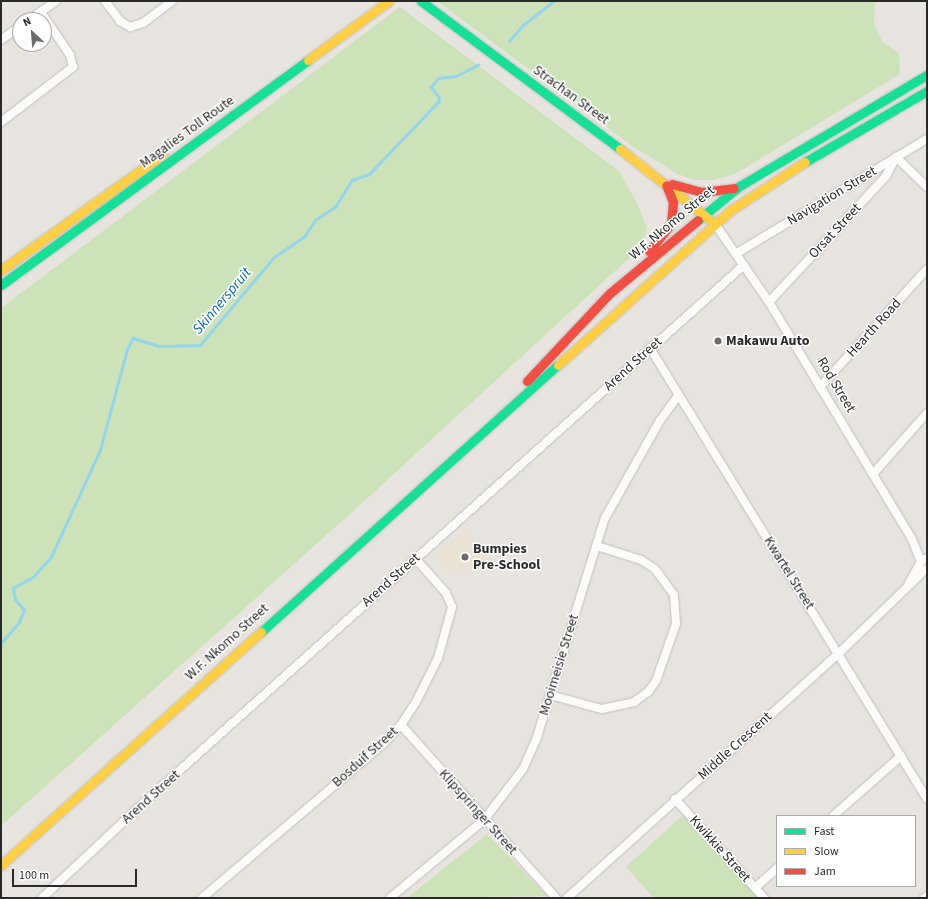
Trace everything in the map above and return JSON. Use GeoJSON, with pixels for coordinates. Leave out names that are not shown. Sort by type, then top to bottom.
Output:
{"type":"FeatureCollection","features":[{"type":"Feature","properties":{"kind":"main road","name":"Magalies Toll Route"},"geometry":{"type":"LineString","coordinates":[[1,270],[375,1]]}},
{"type":"Feature","properties":{"kind":"main road","name":"Magalies Toll Route"},"geometry":{"type":"LineString","coordinates":[[1,285],[390,1]]}},
{"type":"Feature","properties":{"kind":"main road","name":"Strachan Street"},"geometry":{"type":"LineString","coordinates":[[421,1],[665,182],[703,214]]}},
{"type":"Feature","properties":{"kind":"main road","name":"W.F. Nkomo Street"},"geometry":{"type":"LineString","coordinates":[[472,440],[610,293],[703,214],[738,186],[927,75]]}},
{"type":"Feature","properties":{"kind":"main road","name":"W.F. Nkomo Street"},"geometry":{"type":"LineString","coordinates":[[1,865],[472,440],[715,224],[754,192],[927,91]]}},
{"type":"Feature","properties":{"kind":"main road"},"geometry":{"type":"LineString","coordinates":[[665,182],[702,192],[738,186]]}},
{"type":"Feature","properties":{"kind":"main road"},"geometry":{"type":"LineString","coordinates":[[610,293],[671,224],[673,202],[665,182]]}},
{"type":"Feature","properties":{"kind":"main road","name":"Rod Street"},"geometry":{"type":"LineString","coordinates":[[703,214],[715,224]]}},
{"type":"Feature","properties":{"kind":"street"},"geometry":{"type":"LineString","coordinates":[[41,12],[56,1]]}},
{"type":"Feature","properties":{"kind":"street"},"geometry":{"type":"LineString","coordinates":[[105,1],[120,21],[130,27],[142,23],[172,1]]}},
{"type":"Feature","properties":{"kind":"street"},"geometry":{"type":"LineString","coordinates":[[1,122],[74,67],[70,54],[52,28]]}},
{"type":"Feature","properties":{"kind":"street"},"geometry":{"type":"LineString","coordinates":[[1,40],[12,32]]}},
{"type":"Feature","properties":{"kind":"street","name":"Navigation Street"},"geometry":{"type":"LineString","coordinates":[[737,253],[927,139]]}},
{"type":"Feature","properties":{"kind":"street"},"geometry":{"type":"LineString","coordinates":[[896,157],[927,187]]}},
{"type":"Feature","properties":{"kind":"street","name":"Orsat Street"},"geometry":{"type":"LineString","coordinates":[[769,302],[886,176],[896,157]]}},
{"type":"Feature","properties":{"kind":"street","name":"Rod Street"},"geometry":{"type":"LineString","coordinates":[[715,224],[737,253],[769,302],[911,537],[925,563]]}},
{"type":"Feature","properties":{"kind":"street","name":"Arend Street"},"geometry":{"type":"LineString","coordinates":[[42,898],[415,558],[744,265]]}},
{"type":"Feature","properties":{"kind":"street","name":"Hearth Road"},"geometry":{"type":"LineString","coordinates":[[820,387],[927,268]]}},
{"type":"Feature","properties":{"kind":"street","name":"Kwartel Street"},"geometry":{"type":"LineString","coordinates":[[650,348],[678,396],[839,653],[927,799]]}},
{"type":"Feature","properties":{"kind":"street","name":"Mooimeisie Street"},"geometry":{"type":"LineString","coordinates":[[390,898],[484,820],[513,784],[531,753],[597,546],[612,505],[659,422],[678,396]]}},
{"type":"Feature","properties":{"kind":"street"},"geometry":{"type":"LineString","coordinates":[[873,474],[927,413]]}},
{"type":"Feature","properties":{"kind":"street"},"geometry":{"type":"LineString","coordinates":[[550,695],[602,709],[638,699],[656,681],[676,624],[674,595],[655,569],[641,560],[597,546]]}},
{"type":"Feature","properties":{"kind":"street","name":"Bosduif Street"},"geometry":{"type":"LineString","coordinates":[[202,898],[401,725],[425,688],[438,658],[452,611],[446,593],[415,558]]}},
{"type":"Feature","properties":{"kind":"street","name":"Middle Crescent"},"geometry":{"type":"LineString","coordinates":[[567,898],[675,799],[839,653],[903,593],[925,563]]}},
{"type":"Feature","properties":{"kind":"street","name":"Klipspringer Street"},"geometry":{"type":"LineString","coordinates":[[401,725],[484,820],[556,898]]}},
{"type":"Feature","properties":{"kind":"street"},"geometry":{"type":"LineString","coordinates":[[834,815],[901,756]]}},
{"type":"Feature","properties":{"kind":"street","name":"Kwikkie Street"},"geometry":{"type":"LineString","coordinates":[[675,799],[764,898]]}},
{"type":"Feature","properties":{"kind":"street"},"geometry":{"type":"LineString","coordinates":[[755,888],[776,869]]}},
{"type":"Feature","properties":{"kind":"shaded area","name":"Bumpies Pre-School"},"geometry":{"type":"Polygon","coordinates":[[[465,528],[496,563],[450,575],[439,562],[439,551],[465,528]]]}},
{"type":"Feature","properties":{"kind":"green space"},"geometry":{"type":"Polygon","coordinates":[[[437,1],[875,1],[874,24],[882,41],[899,54],[900,74],[735,174],[713,180],[695,180],[678,174],[632,146],[437,1]]]}},
{"type":"Feature","properties":{"kind":"green space"},"geometry":{"type":"Polygon","coordinates":[[[400,7],[619,171],[638,205],[647,229],[641,247],[361,504],[1,826],[1,308],[400,7]]]}},
{"type":"Feature","properties":{"kind":"green space"},"geometry":{"type":"Polygon","coordinates":[[[684,814],[760,898],[654,898],[626,867],[684,814]]]}},
{"type":"Feature","properties":{"kind":"green space"},"geometry":{"type":"Polygon","coordinates":[[[487,834],[547,896],[407,898],[487,834]]]}},
{"type":"Feature","properties":{"kind":"waterway","name":"Skinnerspruit"},"geometry":{"type":"LineString","coordinates":[[509,41],[523,25],[554,1]]}},
{"type":"Feature","properties":{"kind":"waterway","name":"Skinnerspruit"},"geometry":{"type":"LineString","coordinates":[[1,643],[19,622],[24,610],[15,600],[13,588],[33,577],[51,557],[100,450],[127,349],[133,338],[159,346],[200,345],[274,257],[304,237],[315,220],[335,207],[352,180],[369,174],[438,102],[439,98],[431,87],[438,78],[456,76],[478,65]]}},
{"type":"Feature","properties":{"kind":"traffic: fast"},"geometry":{"type":"LineString","coordinates":[[421,1],[620,149]]}},
{"type":"Feature","properties":{"kind":"traffic: fast"},"geometry":{"type":"LineString","coordinates":[[1,285],[308,60]]}},
{"type":"Feature","properties":{"kind":"traffic: fast"},"geometry":{"type":"LineString","coordinates":[[698,220],[738,187],[927,75]]}},
{"type":"Feature","properties":{"kind":"traffic: fast"},"geometry":{"type":"LineString","coordinates":[[805,162],[927,91]]}},
{"type":"Feature","properties":{"kind":"traffic: fast"},"geometry":{"type":"LineString","coordinates":[[261,632],[558,365]]}},
{"type":"Feature","properties":{"kind":"traffic: slow"},"geometry":{"type":"LineString","coordinates":[[308,60],[389,1]]}},
{"type":"Feature","properties":{"kind":"traffic: slow"},"geometry":{"type":"LineString","coordinates":[[620,149],[709,219]]}},
{"type":"Feature","properties":{"kind":"traffic: slow"},"geometry":{"type":"LineString","coordinates":[[1,270],[163,154]]}},
{"type":"Feature","properties":{"kind":"traffic: slow"},"geometry":{"type":"LineString","coordinates":[[558,365],[731,210],[805,162]]}},
{"type":"Feature","properties":{"kind":"traffic: slow"},"geometry":{"type":"LineString","coordinates":[[1,865],[261,632]]}},
{"type":"Feature","properties":{"kind":"traffic: jam"},"geometry":{"type":"LineString","coordinates":[[672,184],[702,192],[734,188]]}},
{"type":"Feature","properties":{"kind":"traffic: jam"},"geometry":{"type":"LineString","coordinates":[[649,251],[671,224],[673,202],[666,185]]}},
{"type":"Feature","properties":{"kind":"traffic: jam"},"geometry":{"type":"LineString","coordinates":[[527,381],[610,293],[698,220]]}},
{"type":"Feature","properties":{"kind":"place","name":"Makawu Auto"},"geometry":{"type":"Point","coordinates":[718,341]}},
{"type":"Feature","properties":{"kind":"place","name":"Bumpies Pre-School"},"geometry":{"type":"Point","coordinates":[465,557]}}]}
